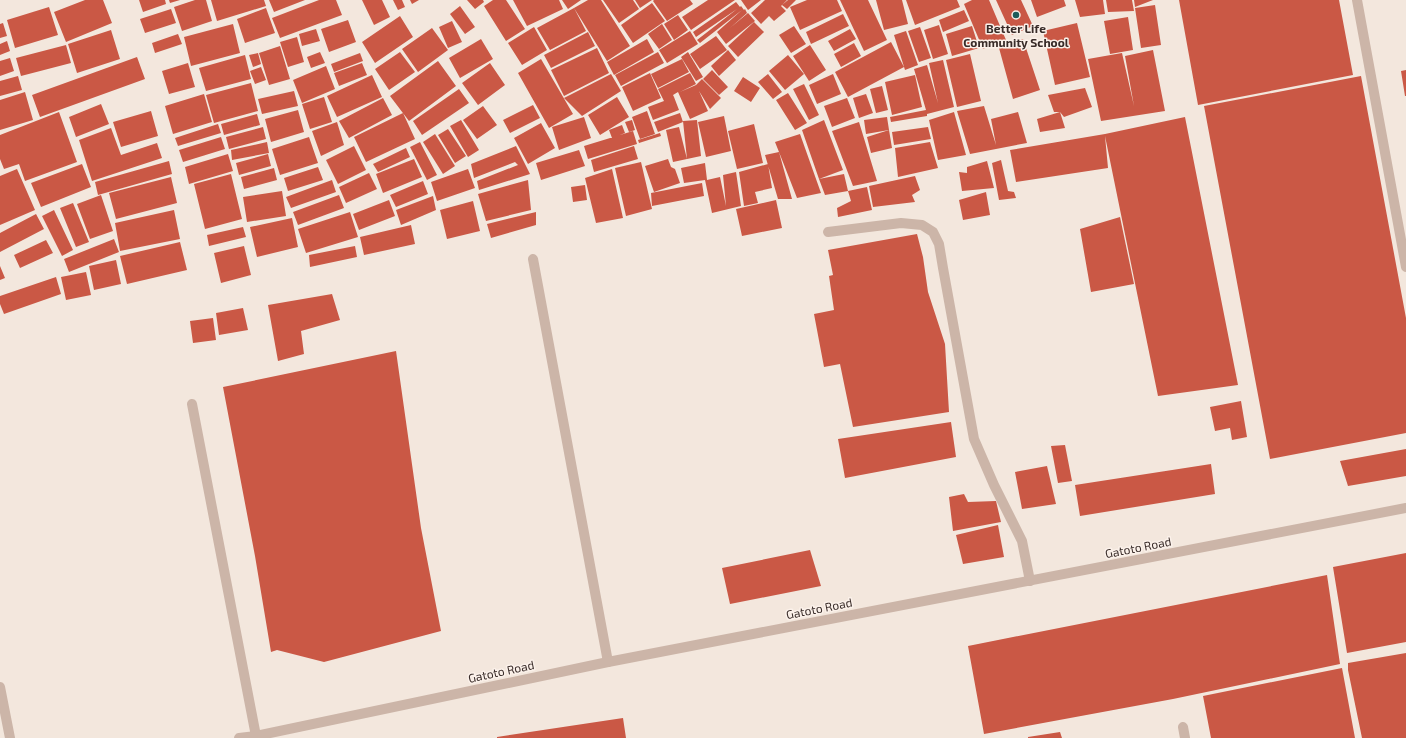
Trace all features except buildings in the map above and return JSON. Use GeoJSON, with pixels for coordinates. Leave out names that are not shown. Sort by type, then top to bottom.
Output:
{"type":"FeatureCollection","features":[{"type":"Feature","properties":{"kind":"street"},"geometry":{"type":"LineString","coordinates":[[1357,0],[1406,267]]}},
{"type":"Feature","properties":{"kind":"street"},"geometry":{"type":"LineString","coordinates":[[828,232],[901,223],[922,225],[933,232],[940,244],[945,284],[974,439],[994,485],[1022,541],[1030,581]]}},
{"type":"Feature","properties":{"kind":"street"},"geometry":{"type":"LineString","coordinates":[[533,259],[608,662]]}},
{"type":"Feature","properties":{"kind":"street"},"geometry":{"type":"LineString","coordinates":[[192,404],[256,736]]}},
{"type":"Feature","properties":{"kind":"street","name":"Gatoto Road"},"geometry":{"type":"LineString","coordinates":[[239,738],[256,736],[608,662],[1406,508]]}},
{"type":"Feature","properties":{"kind":"street"},"geometry":{"type":"LineString","coordinates":[[0,687],[10,738]]}},
{"type":"Feature","properties":{"kind":"street"},"geometry":{"type":"LineString","coordinates":[[1183,727],[1185,738]]}},
{"type":"Feature","properties":{"kind":"place","name":"Better Life Community School"},"geometry":{"type":"Point","coordinates":[1016,15]}}]}
